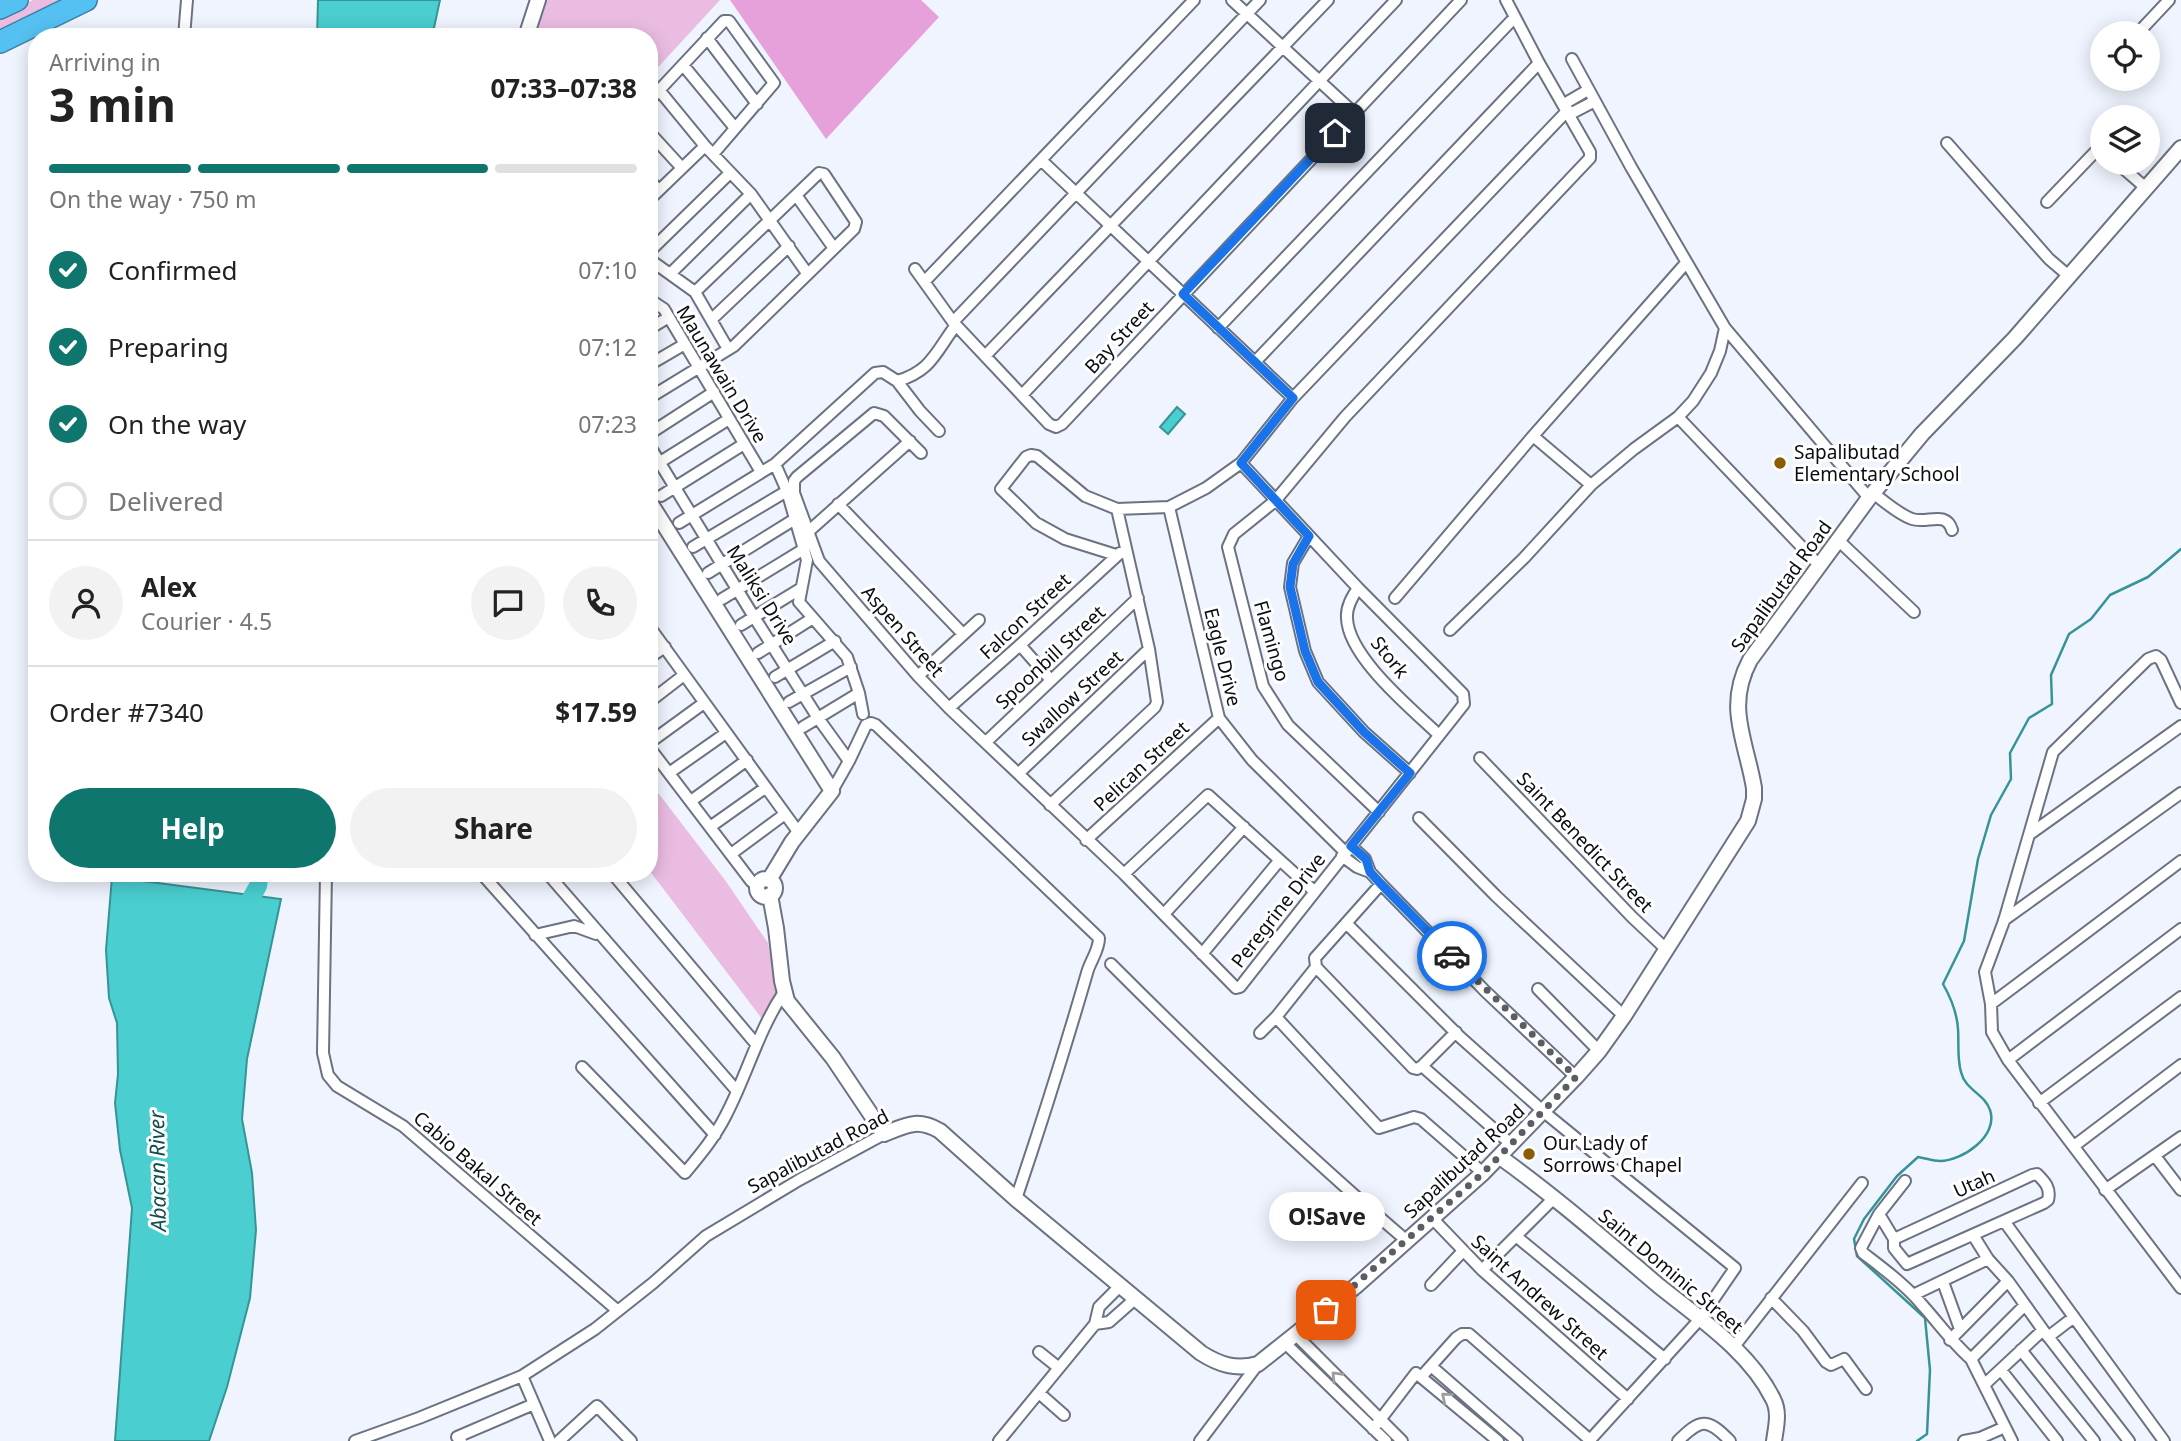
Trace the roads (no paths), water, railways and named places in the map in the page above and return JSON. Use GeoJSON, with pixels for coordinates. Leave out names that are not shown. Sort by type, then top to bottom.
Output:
{"type":"FeatureCollection","features":[{"type":"Feature","properties":{"kind":"highway"},"geometry":{"type":"LineString","coordinates":[[0,9],[17,0]]}},
{"type":"Feature","properties":{"kind":"highway"},"geometry":{"type":"LineString","coordinates":[[29,28],[86,0]]}},
{"type":"Feature","properties":{"kind":"highway"},"geometry":{"type":"LineString","coordinates":[[0,42],[28,28]]}},
{"type":"Feature","properties":{"kind":"street"},"geometry":{"type":"LineString","coordinates":[[185,28],[187,0]]}},
{"type":"Feature","properties":{"kind":"street"},"geometry":{"type":"LineString","coordinates":[[529,28],[538,0]]}},
{"type":"Feature","properties":{"kind":"street"},"geometry":{"type":"LineString","coordinates":[[925,281],[1194,0]]}},
{"type":"Feature","properties":{"kind":"street"},"geometry":{"type":"LineString","coordinates":[[1232,0],[1354,113]]}},
{"type":"Feature","properties":{"kind":"street"},"geometry":{"type":"LineString","coordinates":[[897,380],[914,376],[925,367],[954,323],[1260,0]]}},
{"type":"Feature","properties":{"kind":"street"},"geometry":{"type":"LineString","coordinates":[[986,355],[1328,0]]}},
{"type":"Feature","properties":{"kind":"street"},"geometry":{"type":"LineString","coordinates":[[915,269],[954,323],[1023,394],[1396,0]]}},
{"type":"Feature","properties":{"kind":"street","name":"Bay Street"},"geometry":{"type":"LineString","coordinates":[[1023,394],[1049,424],[1056,427],[1062,424],[1461,0]]}},
{"type":"Feature","properties":{"kind":"street"},"geometry":{"type":"LineString","coordinates":[[1275,501],[1345,417],[1586,163],[1590,152],[1506,0]]}},
{"type":"Feature","properties":{"kind":"street"},"geometry":{"type":"LineString","coordinates":[[2149,21],[2169,0]]}},
{"type":"Feature","properties":{"kind":"street"},"geometry":{"type":"LineString","coordinates":[[1218,328],[1515,17]]}},
{"type":"Feature","properties":{"kind":"street"},"geometry":{"type":"LineString","coordinates":[[659,190],[682,168],[709,149],[735,128],[774,83],[729,21],[724,20],[659,90],[709,149],[730,173],[751,194],[807,273]]}},
{"type":"Feature","properties":{"kind":"street"},"geometry":{"type":"LineString","coordinates":[[707,38],[757,104]]}},
{"type":"Feature","properties":{"kind":"street"},"geometry":{"type":"LineString","coordinates":[[1572,59],[1725,328],[1871,495],[1912,519],[1944,519],[1952,530]]}},
{"type":"Feature","properties":{"kind":"street"},"geometry":{"type":"LineString","coordinates":[[1255,362],[1539,63]]}},
{"type":"Feature","properties":{"kind":"street"},"geometry":{"type":"LineString","coordinates":[[683,65],[735,128]]}},
{"type":"Feature","properties":{"kind":"street"},"geometry":{"type":"LineString","coordinates":[[1121,552],[1065,539],[1036,523],[1001,489],[1026,457],[1031,455],[1037,456],[1085,496],[1117,509],[1169,507],[1206,488],[1241,463],[1293,398],[1588,90]]}},
{"type":"Feature","properties":{"kind":"street"},"geometry":{"type":"LineString","coordinates":[[1567,109],[1595,101]]}},
{"type":"Feature","properties":{"kind":"street"},"geometry":{"type":"LineString","coordinates":[[658,142],[682,168]]}},
{"type":"Feature","properties":{"kind":"street"},"geometry":{"type":"LineString","coordinates":[[1947,143],[2049,259],[2070,277]]}},
{"type":"Feature","properties":{"kind":"street","name":"Sapalibutad Road"},"geometry":{"type":"LineString","coordinates":[[355,1441],[522,1376],[595,1329],[706,1236],[799,1180],[884,1134],[909,1124],[926,1123],[960,1148],[1177,1335],[1211,1360],[1234,1367],[1258,1364],[1407,1241],[1483,1173],[1544,1112],[1599,1051],[1742,832],[1752,810],[1754,788],[1737,708],[1741,676],[1772,626],[1871,495],[1922,434],[2015,338],[2181,148]]}},
{"type":"Feature","properties":{"kind":"street"},"geometry":{"type":"LineString","coordinates":[[2047,202],[2090,157]]}},
{"type":"Feature","properties":{"kind":"street"},"geometry":{"type":"LineString","coordinates":[[1041,160],[1293,398]]}},
{"type":"Feature","properties":{"kind":"street"},"geometry":{"type":"LineString","coordinates":[[658,242],[730,173]]}},
{"type":"Feature","properties":{"kind":"street"},"geometry":{"type":"LineString","coordinates":[[658,393],[728,349],[854,229],[856,222],[824,174],[819,173],[695,292]]}},
{"type":"Feature","properties":{"kind":"street"},"geometry":{"type":"LineString","coordinates":[[2131,175],[2146,188]]}},
{"type":"Feature","properties":{"kind":"street"},"geometry":{"type":"LineString","coordinates":[[670,274],[751,194]]}},
{"type":"Feature","properties":{"kind":"street"},"geometry":{"type":"LineString","coordinates":[[796,195],[833,247]]}},
{"type":"Feature","properties":{"kind":"street"},"geometry":{"type":"LineString","coordinates":[[712,319],[789,246]]}},
{"type":"Feature","properties":{"kind":"street"},"geometry":{"type":"LineString","coordinates":[[1395,598],[1686,263]]}},
{"type":"Feature","properties":{"kind":"street"},"geometry":{"type":"LineString","coordinates":[[658,265],[695,292],[728,349]]}},
{"type":"Feature","properties":{"kind":"street","name":"Maunawain Drive"},"geometry":{"type":"LineString","coordinates":[[658,305],[664,309],[700,367],[761,472]]}},
{"type":"Feature","properties":{"kind":"street"},"geometry":{"type":"LineString","coordinates":[[658,324],[669,317]]}},
{"type":"Feature","properties":{"kind":"street"},"geometry":{"type":"LineString","coordinates":[[1450,630],[1524,558],[1591,485],[1633,449],[1678,417],[1693,401],[1711,373],[1725,328]]}},
{"type":"Feature","properties":{"kind":"street"},"geometry":{"type":"LineString","coordinates":[[658,360],[685,344]]}},
{"type":"Feature","properties":{"kind":"street"},"geometry":{"type":"LineString","coordinates":[[679,523],[775,464],[875,373],[883,372],[897,380],[939,431]]}},
{"type":"Feature","properties":{"kind":"street"},"geometry":{"type":"LineString","coordinates":[[658,428],[714,392]]}},
{"type":"Feature","properties":{"kind":"street","name":"Aspen Street"},"geometry":{"type":"LineString","coordinates":[[910,441],[884,416],[874,413],[797,477],[794,481],[794,493],[819,561],[918,676],[986,742]]}},
{"type":"Feature","properties":{"kind":"street"},"geometry":{"type":"LineString","coordinates":[[1678,417],[1819,565]]}},
{"type":"Feature","properties":{"kind":"street"},"geometry":{"type":"LineString","coordinates":[[660,463],[729,419]]}},
{"type":"Feature","properties":{"kind":"street"},"geometry":{"type":"LineString","coordinates":[[1533,436],[1591,485]]}},
{"type":"Feature","properties":{"kind":"street"},"geometry":{"type":"LineString","coordinates":[[809,531],[910,441],[921,453]]}},
{"type":"Feature","properties":{"kind":"street"},"geometry":{"type":"LineString","coordinates":[[658,496],[744,444]]}},
{"type":"Feature","properties":{"kind":"street","name":"Maliksi Drive"},"geometry":{"type":"LineString","coordinates":[[658,460],[818,718],[849,761]]}},
{"type":"Feature","properties":{"kind":"street","name":"Peregrine Drive"},"geometry":{"type":"LineString","coordinates":[[986,742],[1124,874],[1232,985],[1240,987],[1464,704],[1463,694],[1358,588],[1241,463]]}},
{"type":"Feature","properties":{"kind":"street"},"geometry":{"type":"LineString","coordinates":[[775,464],[795,519],[807,564],[799,602],[835,640],[851,667],[863,714]]}},
{"type":"Feature","properties":{"kind":"street"},"geometry":{"type":"LineString","coordinates":[[693,547],[786,491]]}},
{"type":"Feature","properties":{"kind":"street","name":"Flamingo"},"geometry":{"type":"LineString","coordinates":[[1275,501],[1234,534],[1228,547],[1263,686],[1288,725],[1379,812]]}},
{"type":"Feature","properties":{"kind":"street"},"geometry":{"type":"LineString","coordinates":[[658,503],[832,791]]}},
{"type":"Feature","properties":{"kind":"street"},"geometry":{"type":"LineString","coordinates":[[838,504],[963,634]]}},
{"type":"Feature","properties":{"kind":"street","name":"Eagle Drive"},"geometry":{"type":"LineString","coordinates":[[1169,507],[1219,718],[1252,760],[1346,851],[1357,867],[1370,872],[1485,991],[1576,1077]]}},
{"type":"Feature","properties":{"kind":"street"},"geometry":{"type":"LineString","coordinates":[[1050,805],[1155,707],[1158,697],[1138,597],[1121,552],[1117,509]]}},
{"type":"Feature","properties":{"kind":"street"},"geometry":{"type":"LineString","coordinates":[[708,573],[795,519]]}},
{"type":"Feature","properties":{"kind":"street"},"geometry":{"type":"LineString","coordinates":[[1309,536],[1293,564],[1290,587],[1305,651],[1313,672],[1318,682],[1364,732],[1410,773]]}},
{"type":"Feature","properties":{"kind":"street"},"geometry":{"type":"LineString","coordinates":[[1838,540],[1914,612]]}},
{"type":"Feature","properties":{"kind":"street"},"geometry":{"type":"LineString","coordinates":[[722,598],[804,549]]}},
{"type":"Feature","properties":{"kind":"street","name":"Falcon Street"},"geometry":{"type":"LineString","coordinates":[[949,708],[1121,552]]}},
{"type":"Feature","properties":{"kind":"street","name":"Stork"},"geometry":{"type":"LineString","coordinates":[[1358,588],[1350,601],[1347,618],[1353,640],[1373,671],[1439,735]]}},
{"type":"Feature","properties":{"kind":"street"},"geometry":{"type":"LineString","coordinates":[[741,625],[800,589]]}},
{"type":"Feature","properties":{"kind":"street","name":"Spoonbill Street"},"geometry":{"type":"LineString","coordinates":[[986,742],[1138,597]]}},
{"type":"Feature","properties":{"kind":"street"},"geometry":{"type":"LineString","coordinates":[[758,653],[813,618]]}},
{"type":"Feature","properties":{"kind":"street"},"geometry":{"type":"LineString","coordinates":[[918,676],[979,620]]}},
{"type":"Feature","properties":{"kind":"street"},"geometry":{"type":"LineString","coordinates":[[658,638],[799,833]]}},
{"type":"Feature","properties":{"kind":"street"},"geometry":{"type":"LineString","coordinates":[[775,677],[835,640]]}},
{"type":"Feature","properties":{"kind":"street"},"geometry":{"type":"LineString","coordinates":[[1020,645],[1050,679]]}},
{"type":"Feature","properties":{"kind":"street"},"geometry":{"type":"LineString","coordinates":[[658,652],[665,647]]}},
{"type":"Feature","properties":{"kind":"street","name":"Swallow Street"},"geometry":{"type":"LineString","coordinates":[[1019,773],[1149,649]]}},
{"type":"Feature","properties":{"kind":"street"},"geometry":{"type":"LineString","coordinates":[[2181,703],[2161,660],[2156,656],[2148,659],[2053,752],[2004,920],[1985,972],[1991,1004],[1992,1032],[2008,1060],[2105,1190],[2177,1273],[2181,1288]]}},
{"type":"Feature","properties":{"kind":"street"},"geometry":{"type":"LineString","coordinates":[[789,702],[851,667]]}},
{"type":"Feature","properties":{"kind":"street"},"geometry":{"type":"LineString","coordinates":[[658,695],[684,675]]}},
{"type":"Feature","properties":{"kind":"street"},"geometry":{"type":"LineString","coordinates":[[803,727],[859,693]]}},
{"type":"Feature","properties":{"kind":"street"},"geometry":{"type":"LineString","coordinates":[[658,738],[704,703]]}},
{"type":"Feature","properties":{"kind":"street","name":"Pelican Street"},"geometry":{"type":"LineString","coordinates":[[1086,840],[1219,718]]}},
{"type":"Feature","properties":{"kind":"street"},"geometry":{"type":"LineString","coordinates":[[884,1134],[833,1058],[793,1010],[784,992],[770,895],[760,894],[763,883],[799,833],[821,808],[849,761],[866,725],[871,723],[1099,938],[1099,945],[1087,973],[1057,1076],[1016,1199]]}},
{"type":"Feature","properties":{"kind":"street"},"geometry":{"type":"LineString","coordinates":[[2030,834],[2181,726]]}},
{"type":"Feature","properties":{"kind":"street"},"geometry":{"type":"LineString","coordinates":[[669,773],[726,733]]}},
{"type":"Feature","properties":{"kind":"street"},"geometry":{"type":"LineString","coordinates":[[658,758],[731,854],[763,883]]}},
{"type":"Feature","properties":{"kind":"street","name":"Saint Benedict Street"},"geometry":{"type":"LineString","coordinates":[[1480,758],[1632,917],[1666,948]]}},
{"type":"Feature","properties":{"kind":"street"},"geometry":{"type":"LineString","coordinates":[[691,801],[747,760]]}},
{"type":"Feature","properties":{"kind":"street"},"geometry":{"type":"LineString","coordinates":[[710,827],[765,788]]}},
{"type":"Feature","properties":{"kind":"street"},"geometry":{"type":"LineString","coordinates":[[2004,920],[2181,793]]}},
{"type":"Feature","properties":{"kind":"street"},"geometry":{"type":"LineString","coordinates":[[1124,874],[1204,797],[1211,797],[1314,891]]}},
{"type":"Feature","properties":{"kind":"street"},"geometry":{"type":"LineString","coordinates":[[731,854],[785,814]]}},
{"type":"Feature","properties":{"kind":"street"},"geometry":{"type":"LineString","coordinates":[[1419,818],[1503,903],[1624,1016]]}},
{"type":"Feature","properties":{"kind":"street"},"geometry":{"type":"LineString","coordinates":[[1164,914],[1244,827]]}},
{"type":"Feature","properties":{"kind":"street"},"geometry":{"type":"LineString","coordinates":[[1202,954],[1279,861]]}},
{"type":"Feature","properties":{"kind":"street"},"geometry":{"type":"LineString","coordinates":[[1991,1004],[2181,861]]}},
{"type":"Feature","properties":{"kind":"street","name":"Cabio Bakal Street"},"geometry":{"type":"LineString","coordinates":[[326,882],[323,1053],[328,1075],[337,1086],[403,1126],[618,1311]]}},
{"type":"Feature","properties":{"kind":"street"},"geometry":{"type":"LineString","coordinates":[[489,882],[715,1135]]}},
{"type":"Feature","properties":{"kind":"street"},"geometry":{"type":"LineString","coordinates":[[555,882],[736,1090]]}},
{"type":"Feature","properties":{"kind":"street"},"geometry":{"type":"LineString","coordinates":[[620,882],[756,1044]]}},
{"type":"Feature","properties":{"kind":"street"},"geometry":{"type":"LineString","coordinates":[[1381,884],[1315,958],[1316,967],[1413,1068],[1422,1066],[1456,1032]]}},
{"type":"Feature","properties":{"kind":"street"},"geometry":{"type":"LineString","coordinates":[[1346,923],[1456,1032],[1544,1112],[1735,1268],[1699,1319],[1589,1440],[1469,1334],[1456,1338],[1422,1377]]}},
{"type":"Feature","properties":{"kind":"street"},"geometry":{"type":"LineString","coordinates":[[535,935],[574,926],[602,937]]}},
{"type":"Feature","properties":{"kind":"street"},"geometry":{"type":"LineString","coordinates":[[2008,1060],[2181,929]]}},
{"type":"Feature","properties":{"kind":"street"},"geometry":{"type":"LineString","coordinates":[[1111,964],[1223,1076],[1321,1168],[1407,1241]]}},
{"type":"Feature","properties":{"kind":"street"},"geometry":{"type":"LineString","coordinates":[[1261,1033],[1316,967]]}},
{"type":"Feature","properties":{"kind":"street"},"geometry":{"type":"LineString","coordinates":[[1538,989],[1599,1051]]}},
{"type":"Feature","properties":{"kind":"street"},"geometry":{"type":"LineString","coordinates":[[582,1067],[685,1173],[715,1135],[768,1015],[784,992]]}},
{"type":"Feature","properties":{"kind":"street"},"geometry":{"type":"LineString","coordinates":[[2039,1103],[2181,997]]}},
{"type":"Feature","properties":{"kind":"street"},"geometry":{"type":"LineString","coordinates":[[1276,1017],[1379,1128],[1415,1117],[1420,1119],[1483,1173]]}},
{"type":"Feature","properties":{"kind":"street"},"geometry":{"type":"LineString","coordinates":[[2074,1146],[2181,1065]]}},
{"type":"Feature","properties":{"kind":"street"},"geometry":{"type":"LineString","coordinates":[[1422,1066],[1512,1145]]}},
{"type":"Feature","properties":{"kind":"street"},"geometry":{"type":"LineString","coordinates":[[2105,1190],[2181,1137]]}},
{"type":"Feature","properties":{"kind":"street"},"geometry":{"type":"LineString","coordinates":[[2155,1156],[2181,1190]]}},
{"type":"Feature","properties":{"kind":"street","name":"Saint Dominic Street"},"geometry":{"type":"LineString","coordinates":[[1500,1157],[1555,1198],[1732,1348],[1761,1380],[1775,1401],[1777,1412],[1774,1441]]}},
{"type":"Feature","properties":{"kind":"street","name":"Utah"},"geometry":{"type":"LineString","coordinates":[[1894,1239],[2036,1174],[2049,1189],[2048,1200],[2004,1222]]}},
{"type":"Feature","properties":{"kind":"street"},"geometry":{"type":"LineString","coordinates":[[1905,1181],[1880,1214],[1861,1248],[1863,1253],[1913,1295],[1950,1340],[1971,1359],[2012,1441]]}},
{"type":"Feature","properties":{"kind":"street"},"geometry":{"type":"LineString","coordinates":[[1732,1348],[1863,1183]]}},
{"type":"Feature","properties":{"kind":"street"},"geometry":{"type":"LineString","coordinates":[[1482,1270],[1555,1198]]}},
{"type":"Feature","properties":{"kind":"street"},"geometry":{"type":"LineString","coordinates":[[1880,1214],[1894,1239],[1894,1248],[1907,1264],[2004,1222],[2164,1441]]}},
{"type":"Feature","properties":{"kind":"street","name":"Saint Andrew Street"},"geometry":{"type":"LineString","coordinates":[[1432,1218],[1482,1270],[1628,1399]]}},
{"type":"Feature","properties":{"kind":"street"},"geometry":{"type":"LineString","coordinates":[[1973,1235],[1988,1259],[2008,1280],[2045,1334],[2129,1441]]}},
{"type":"Feature","properties":{"kind":"street"},"geometry":{"type":"LineString","coordinates":[[1517,1237],[1665,1359]]}},
{"type":"Feature","properties":{"kind":"street"},"geometry":{"type":"LineString","coordinates":[[1431,1285],[1463,1251]]}},
{"type":"Feature","properties":{"kind":"street"},"geometry":{"type":"LineString","coordinates":[[1913,1295],[1988,1259]]}},
{"type":"Feature","properties":{"kind":"street"},"geometry":{"type":"LineString","coordinates":[[1950,1340],[2008,1280]]}},
{"type":"Feature","properties":{"kind":"street"},"geometry":{"type":"LineString","coordinates":[[1943,1282],[1961,1329]]}},
{"type":"Feature","properties":{"kind":"street"},"geometry":{"type":"LineString","coordinates":[[999,1441],[1095,1324],[1099,1307],[1120,1286]]}},
{"type":"Feature","properties":{"kind":"street"},"geometry":{"type":"LineString","coordinates":[[1771,1298],[1803,1331],[1826,1362],[1831,1365],[1844,1359],[1866,1389]]}},
{"type":"Feature","properties":{"kind":"street"},"geometry":{"type":"LineString","coordinates":[[1095,1324],[1109,1322],[1135,1299]]}},
{"type":"Feature","properties":{"kind":"street"},"geometry":{"type":"LineString","coordinates":[[1971,1359],[2025,1305]]}},
{"type":"Feature","properties":{"kind":"street"},"geometry":{"type":"LineString","coordinates":[[1984,1385],[2021,1350],[2074,1317]]}},
{"type":"Feature","properties":{"kind":"street"},"geometry":{"type":"LineString","coordinates":[[1291,1339],[1376,1424],[1400,1440]]}},
{"type":"Feature","properties":{"kind":"street"},"geometry":{"type":"LineString","coordinates":[[2021,1350],[2094,1441]]}},
{"type":"Feature","properties":{"kind":"street"},"geometry":{"type":"LineString","coordinates":[[1038,1352],[1059,1368]]}},
{"type":"Feature","properties":{"kind":"street"},"geometry":{"type":"LineString","coordinates":[[1200,1441],[1258,1364]]}},
{"type":"Feature","properties":{"kind":"street"},"geometry":{"type":"LineString","coordinates":[[1432,1366],[1517,1441]]}},
{"type":"Feature","properties":{"kind":"street"},"geometry":{"type":"LineString","coordinates":[[2001,1370],[2057,1441]]}},
{"type":"Feature","properties":{"kind":"street"},"geometry":{"type":"LineString","coordinates":[[1376,1424],[1415,1374],[1498,1441]]}},
{"type":"Feature","properties":{"kind":"street"},"geometry":{"type":"LineString","coordinates":[[522,1376],[550,1441]]}},
{"type":"Feature","properties":{"kind":"street"},"geometry":{"type":"LineString","coordinates":[[1039,1393],[1064,1415]]}},
{"type":"Feature","properties":{"kind":"street"},"geometry":{"type":"LineString","coordinates":[[461,1441],[457,1437],[534,1404]]}},
{"type":"Feature","properties":{"kind":"street"},"geometry":{"type":"LineString","coordinates":[[559,1441],[597,1406],[631,1441]]}},
{"type":"Feature","properties":{"kind":"street"},"geometry":{"type":"LineString","coordinates":[[1678,1441],[1694,1425],[1706,1423],[1720,1430],[1730,1441]]}},
{"type":"Feature","properties":{"kind":"street"},"geometry":{"type":"LineString","coordinates":[[1376,1424],[1386,1441]]}},
{"type":"Feature","properties":{"kind":"street"},"geometry":{"type":"LineString","coordinates":[[1964,1441],[1980,1438],[2005,1427]]}},
{"type":"Feature","properties":{"kind":"water"},"geometry":{"type":"Polygon","coordinates":[[[318,0],[440,0],[434,28],[317,28],[318,0]]]}},
{"type":"Feature","properties":{"kind":"water"},"geometry":{"type":"Polygon","coordinates":[[[1177,407],[1185,414],[1168,434],[1160,427],[1177,407]]]}},
{"type":"Feature","properties":{"kind":"water"},"geometry":{"type":"Polygon","coordinates":[[[112,882],[150,882],[281,899],[247,1059],[242,1119],[252,1173],[256,1230],[250,1298],[227,1387],[209,1441],[115,1441],[132,1208],[120,1150],[115,1103],[118,1074],[117,1023],[109,998],[106,950],[112,882]]]}},
{"type":"Feature","properties":{"kind":"waterway"},"geometry":{"type":"LineString","coordinates":[[1917,1441],[1927,1434],[1930,1370],[1925,1318],[1857,1256],[1854,1239],[1864,1219],[1897,1176],[1918,1157],[1940,1161],[1958,1157],[1977,1145],[1989,1129],[1990,1110],[1961,1072],[1956,1017],[1943,984],[1964,941],[1978,859],[1991,815],[2011,779],[2010,753],[2029,718],[2052,704],[2051,675],[2069,634],[2091,619],[2110,595],[2148,577],[2181,549]]}},
{"type":"Feature","properties":{"kind":"waterway","name":"Abacan River"},"geometry":{"type":"LineString","coordinates":[[242,914],[259,882]]}},
{"type":"Feature","properties":{"kind":"place","name":"Sapalibutad Elementary School"},"geometry":{"type":"Point","coordinates":[1780,463]}},
{"type":"Feature","properties":{"kind":"place","name":"Our Lady of Sorrows Chapel"},"geometry":{"type":"Point","coordinates":[1529,1154]}},
{"type":"Feature","properties":{"kind":"place","name":"O!Save"},"geometry":{"type":"Point","coordinates":[1326,1310]}}]}
